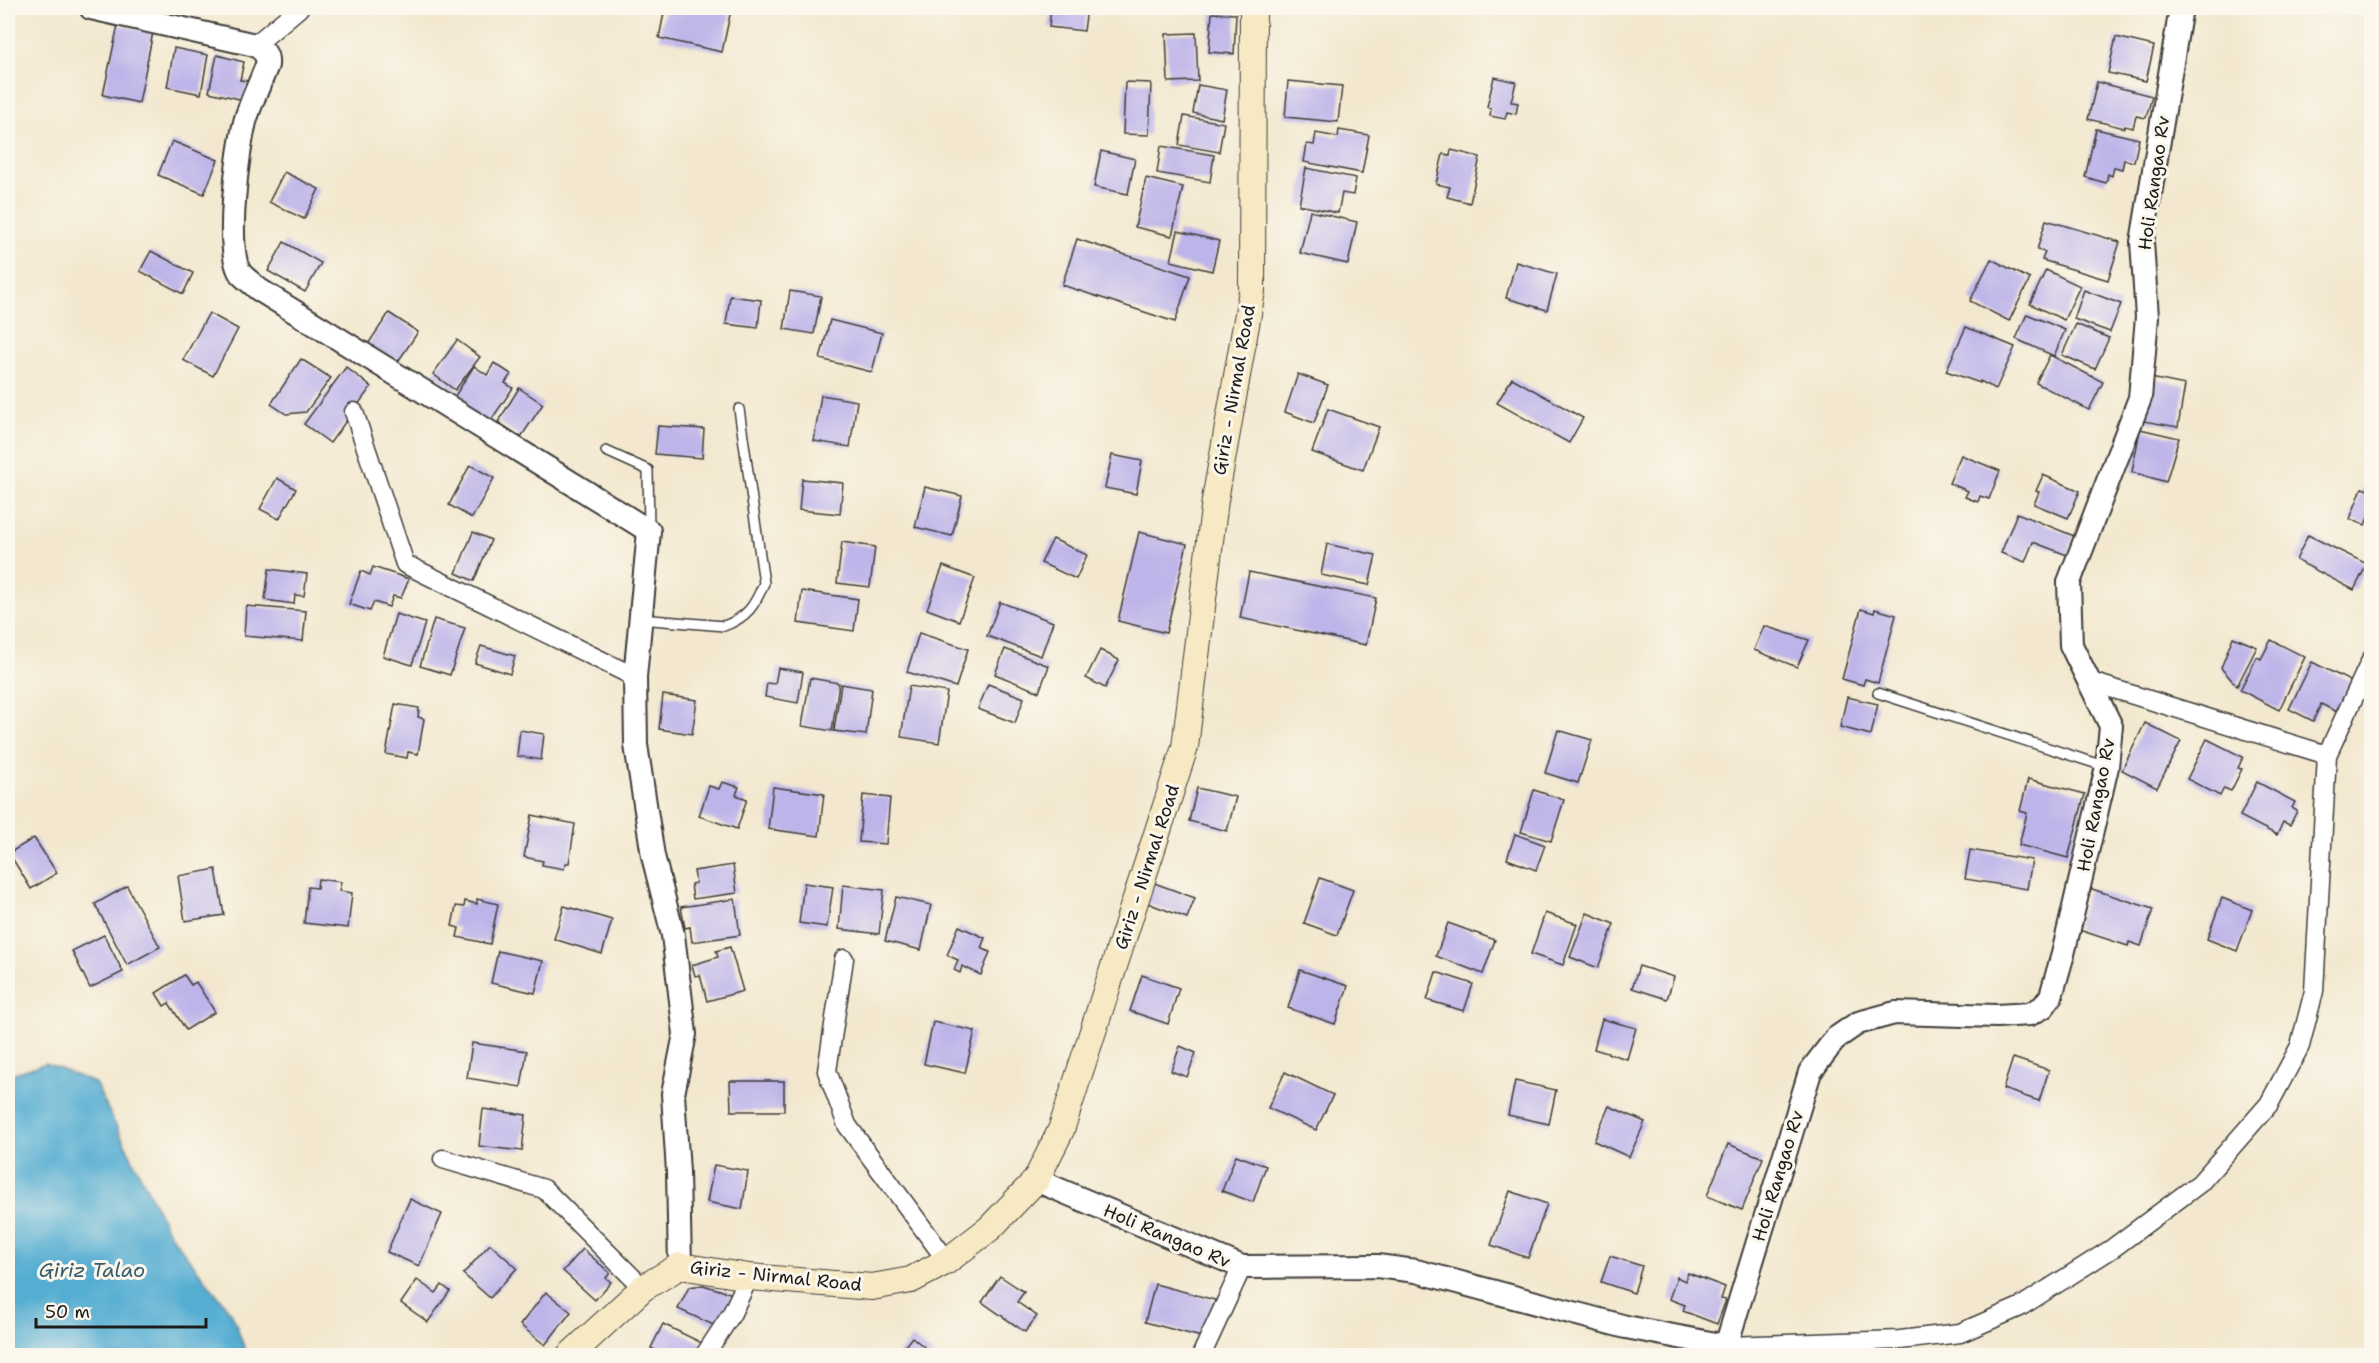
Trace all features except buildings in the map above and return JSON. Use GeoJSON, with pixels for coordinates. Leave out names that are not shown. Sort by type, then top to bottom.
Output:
{"type":"FeatureCollection","features":[{"type":"Feature","properties":{"kind":"main road","name":"Giriz - Nirmal Road"},"geometry":{"type":"LineString","coordinates":[[569,1356],[643,1288],[680,1266],[748,1277],[873,1287],[911,1280],[947,1261],[990,1228],[1036,1180],[1061,1130],[1185,747],[1215,500],[1252,291],[1253,8]]}},
{"type":"Feature","properties":{"kind":"street"},"geometry":{"type":"LineString","coordinates":[[91,8],[255,45],[268,57],[267,65],[245,119],[241,142],[233,221],[234,255],[240,273],[258,289],[649,531],[634,677],[636,745],[653,856],[673,935],[685,1034],[673,1094],[680,1266]]}},
{"type":"Feature","properties":{"kind":"street"},"geometry":{"type":"LineString","coordinates":[[255,45],[299,8]]}},
{"type":"Feature","properties":{"kind":"street","name":"Holi Rangao Rv"},"geometry":{"type":"LineString","coordinates":[[1036,1180],[1242,1267],[1377,1266],[1416,1270],[1626,1327],[1726,1351],[1810,1072],[1836,1038],[1858,1023],[1895,1013],[1997,1016],[2030,1014],[2043,1007],[2051,996],[2107,767],[2111,726],[2071,645],[2069,582],[2140,398],[2147,317],[2142,242],[2181,8]]}},
{"type":"Feature","properties":{"kind":"street"},"geometry":{"type":"LineString","coordinates":[[354,412],[405,564],[634,677]]}},
{"type":"Feature","properties":{"kind":"street"},"geometry":{"type":"LineString","coordinates":[[1726,1351],[1900,1340],[1960,1333],[2020,1307],[2114,1248],[2200,1183],[2269,1104],[2300,1046],[2314,991],[2327,755],[2372,658]]}},
{"type":"Feature","properties":{"kind":"street"},"geometry":{"type":"LineString","coordinates":[[2088,681],[2327,755]]}},
{"type":"Feature","properties":{"kind":"street"},"geometry":{"type":"LineString","coordinates":[[844,959],[827,1071],[847,1125],[947,1261]]}},
{"type":"Feature","properties":{"kind":"street"},"geometry":{"type":"LineString","coordinates":[[443,1159],[544,1189],[643,1288]]}},
{"type":"Feature","properties":{"kind":"street"},"geometry":{"type":"LineString","coordinates":[[1201,1356],[1242,1267]]}},
{"type":"Feature","properties":{"kind":"street"},"geometry":{"type":"LineString","coordinates":[[705,1356],[731,1316],[748,1277]]}},
{"type":"Feature","properties":{"kind":"lane"},"geometry":{"type":"LineString","coordinates":[[640,619],[724,626],[736,621],[755,606],[764,583],[739,409]]}},
{"type":"Feature","properties":{"kind":"lane"},"geometry":{"type":"LineString","coordinates":[[606,451],[648,470],[649,531]]}},
{"type":"Feature","properties":{"kind":"lane"},"geometry":{"type":"LineString","coordinates":[[1878,693],[2107,767]]}},
{"type":"Feature","properties":{"kind":"water","name":"Giriz Talao"},"geometry":{"type":"Polygon","coordinates":[[[46,1063],[95,1083],[169,1233],[232,1314],[247,1355],[38,1356],[22,1352],[19,1355],[8,1355],[8,1075],[46,1063]]]}}]}
